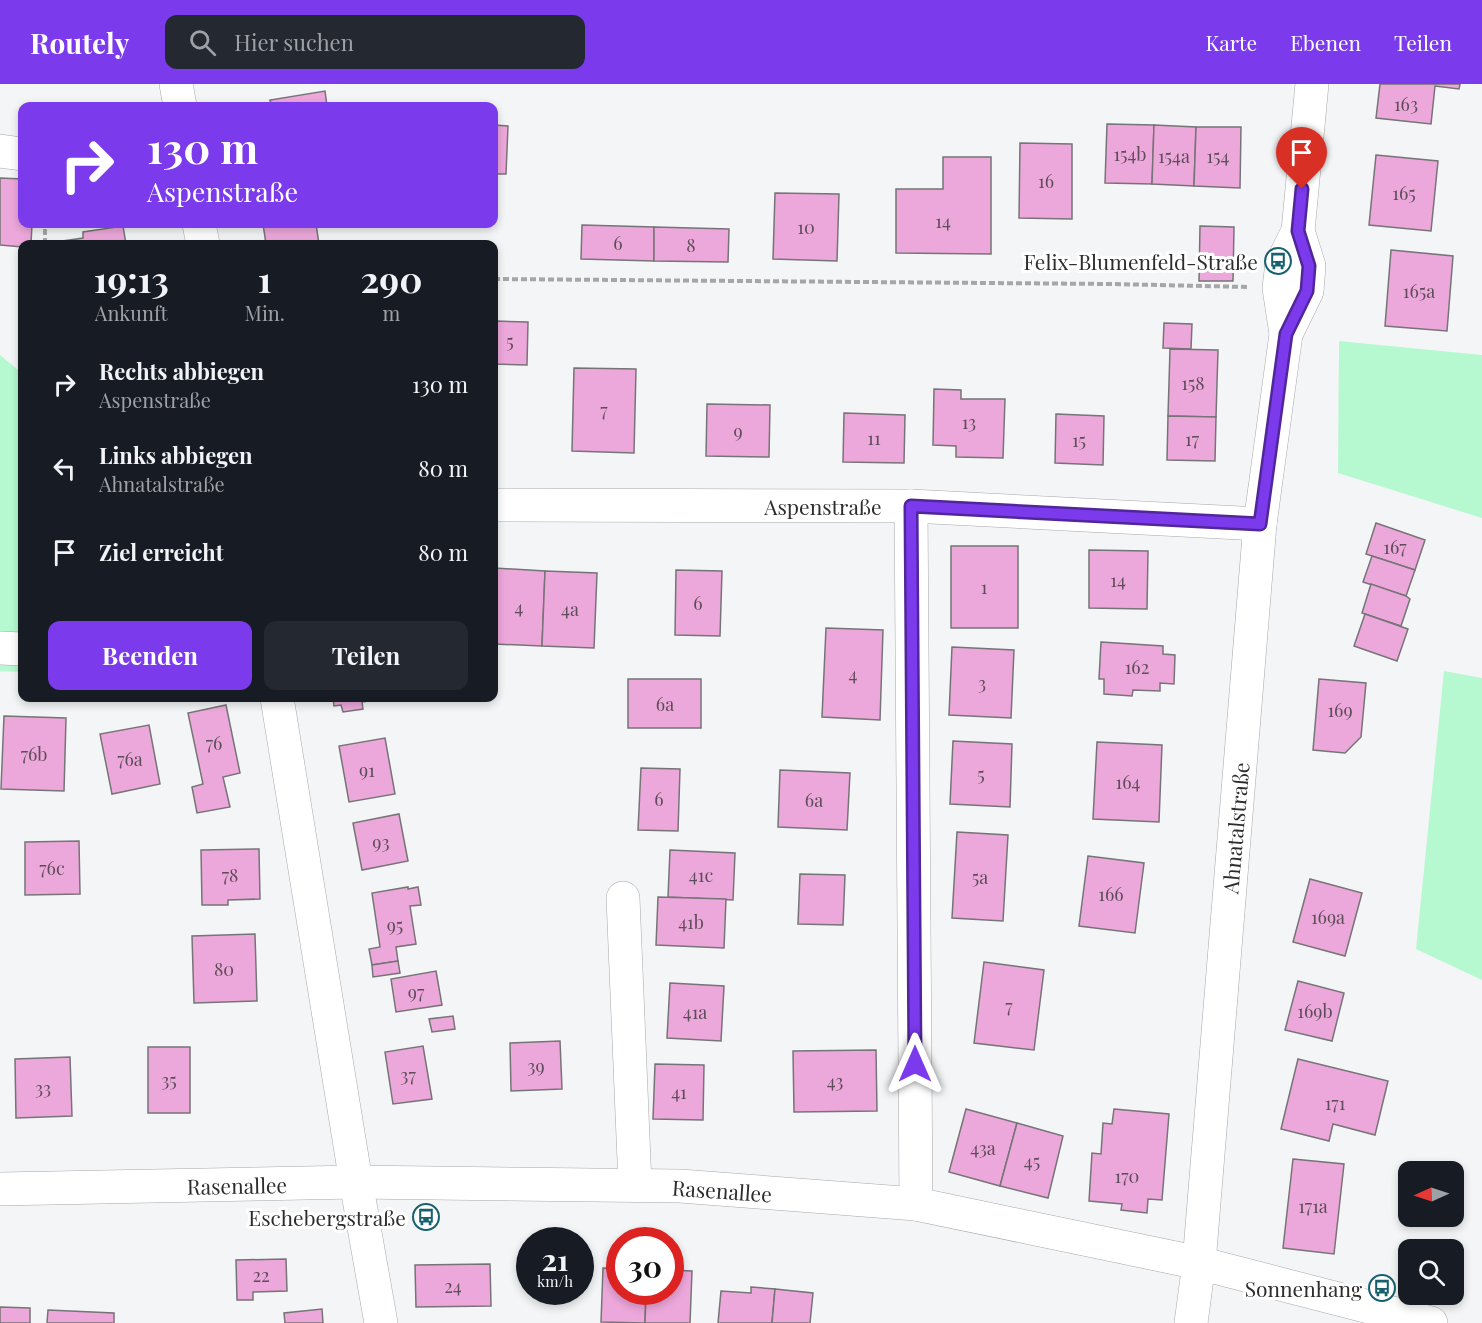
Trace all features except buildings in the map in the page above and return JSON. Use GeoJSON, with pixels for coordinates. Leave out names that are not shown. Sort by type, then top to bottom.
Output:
{"type":"FeatureCollection","features":[{"type":"Feature","properties":{"kind":"street"},"geometry":{"type":"LineString","coordinates":[[176,84],[179,102]]}},
{"type":"Feature","properties":{"kind":"street","name":"Ahnatalstraße"},"geometry":{"type":"LineString","coordinates":[[1191,1323],[1199,1263],[1260,524],[1286,334],[1279,288],[1282,263],[1298,231],[1312,84]]}},
{"type":"Feature","properties":{"kind":"street"},"geometry":{"type":"LineString","coordinates":[[0,151],[18,153]]}},
{"type":"Feature","properties":{"kind":"street","name":"Ahnatalstraße"},"geometry":{"type":"LineString","coordinates":[[1286,334],[1307,291],[1309,266],[1298,231]]}},
{"type":"Feature","properties":{"kind":"street","name":"Aspenstraße"},"geometry":{"type":"LineString","coordinates":[[498,505],[911,506],[1260,524]]}},
{"type":"Feature","properties":{"kind":"street"},"geometry":{"type":"LineString","coordinates":[[911,506],[916,1204]]}},
{"type":"Feature","properties":{"kind":"street"},"geometry":{"type":"LineString","coordinates":[[0,648],[18,649]]}},
{"type":"Feature","properties":{"kind":"street"},"geometry":{"type":"LineString","coordinates":[[278,702],[381,1323]]}},
{"type":"Feature","properties":{"kind":"street"},"geometry":{"type":"LineString","coordinates":[[623,898],[635,1185]]}},
{"type":"Feature","properties":{"kind":"street","name":"Rasenallee"},"geometry":{"type":"LineString","coordinates":[[0,1189],[356,1182],[635,1185],[680,1186],[916,1204],[1199,1263],[1431,1323]]}},
{"type":"Feature","properties":{"kind":"path"},"geometry":{"type":"LineString","coordinates":[[498,279],[1088,284],[1279,288]]}},
{"type":"Feature","properties":{"kind":"green space"},"geometry":{"type":"Polygon","coordinates":[[[1339,341],[1482,355],[1482,518],[1338,473],[1339,341]]]}},
{"type":"Feature","properties":{"kind":"green space"},"geometry":{"type":"Polygon","coordinates":[[[0,355],[18,370],[18,672],[0,671],[0,355]]]}},
{"type":"Feature","properties":{"kind":"green space"},"geometry":{"type":"Polygon","coordinates":[[[1444,671],[1482,678],[1482,980],[1416,949],[1444,671]]]}},
{"type":"Feature","properties":{"kind":"place","name":"Felix-Blumenfeld-Straße"},"geometry":{"type":"Point","coordinates":[1278,261]}},
{"type":"Feature","properties":{"kind":"place","name":"Eschebergstraße"},"geometry":{"type":"Point","coordinates":[426,1217]}},
{"type":"Feature","properties":{"kind":"place","name":"Sonnenhang"},"geometry":{"type":"Point","coordinates":[1382,1288]}},
{"type":"Feature","properties":{"kind":"route"},"geometry":{"type":"LineString","coordinates":[[915,1064],[911,506],[1260,524],[1286,334],[1307,291],[1309,266],[1298,231],[1302,189]]}}]}
